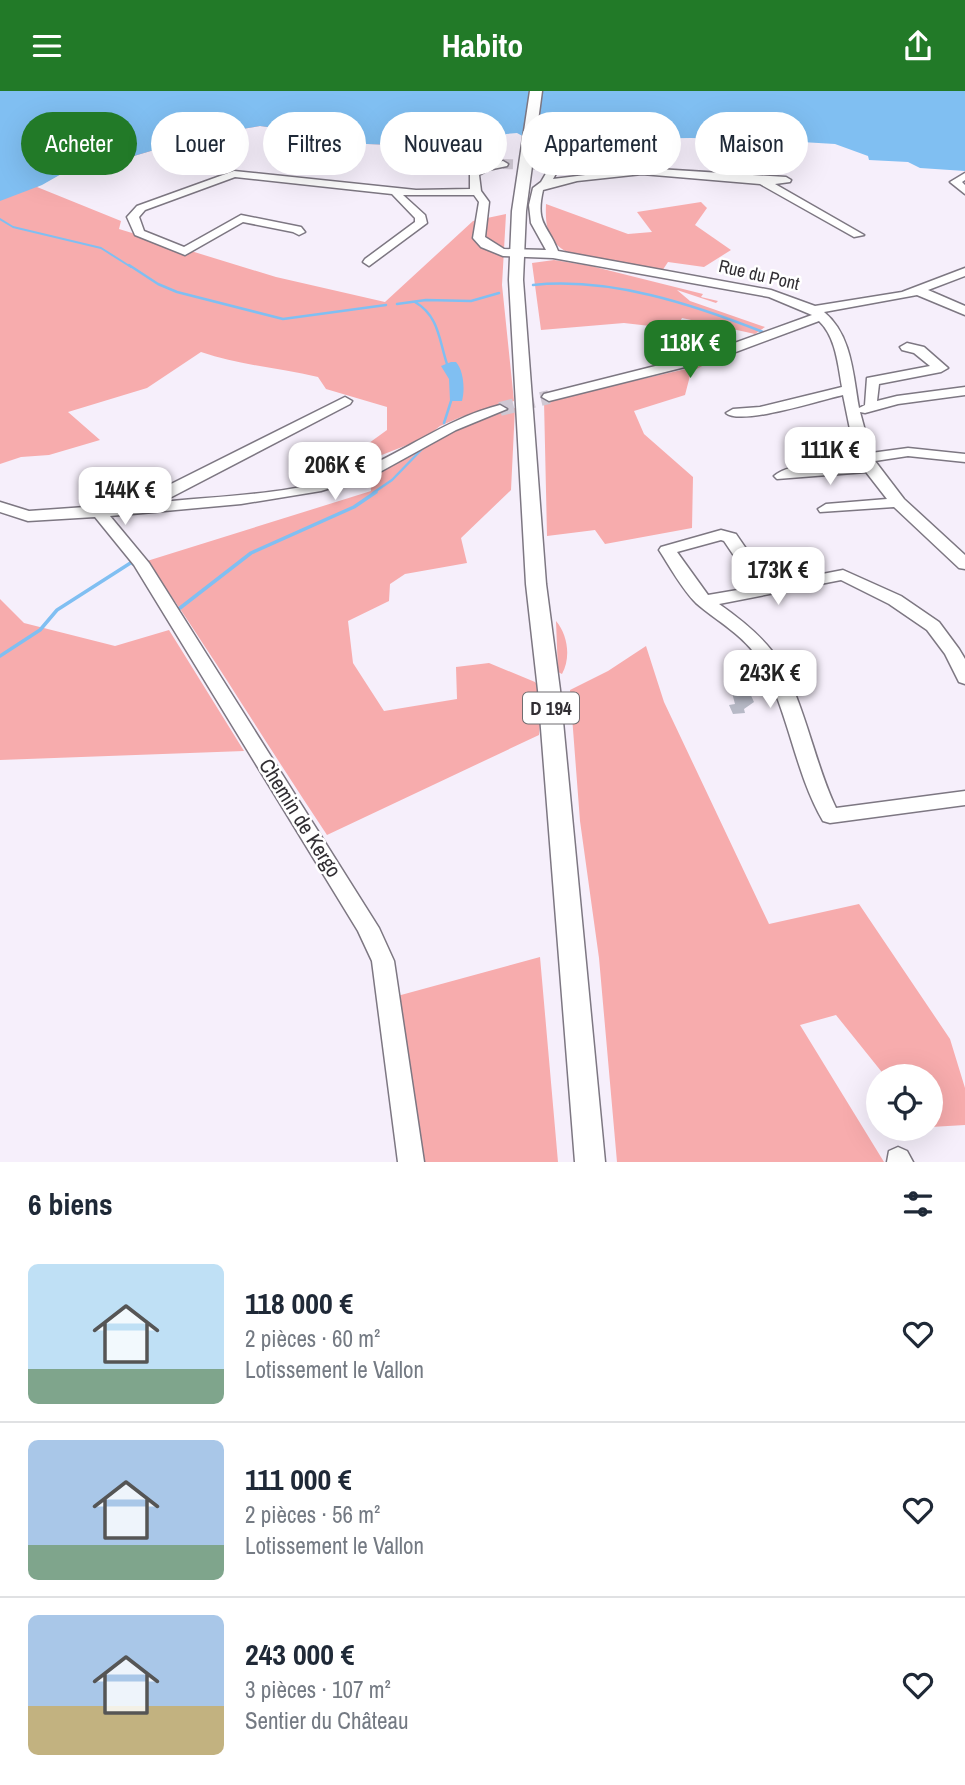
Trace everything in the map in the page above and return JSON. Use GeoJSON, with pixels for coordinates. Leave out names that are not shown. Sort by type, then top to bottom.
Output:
{"type":"FeatureCollection","features":[{"type":"Feature","properties":{"kind":"main road","name":"D 194"},"geometry":{"type":"LineString","coordinates":[[535,112],[536,91]]}},
{"type":"Feature","properties":{"kind":"main road","name":"D 194"},"geometry":{"type":"LineString","coordinates":[[530,175],[517,253],[536,584],[549,690],[590,1162]]}},
{"type":"Feature","properties":{"kind":"street"},"geometry":{"type":"LineString","coordinates":[[553,254],[536,222],[534,212],[538,188],[545,184],[662,171],[764,182],[786,180]]}},
{"type":"Feature","properties":{"kind":"street"},"geometry":{"type":"LineString","coordinates":[[299,232],[297,229],[241,218],[184,251],[139,233],[133,221],[135,213],[168,197],[234,174],[430,194],[476,192],[474,175]]}},
{"type":"Feature","properties":{"kind":"street"},"geometry":{"type":"LineString","coordinates":[[545,184],[550,175]]}},
{"type":"Feature","properties":{"kind":"street"},"geometry":{"type":"LineString","coordinates":[[965,176],[955,183],[965,191]]}},
{"type":"Feature","properties":{"kind":"street"},"geometry":{"type":"LineString","coordinates":[[764,182],[858,235]]}},
{"type":"Feature","properties":{"kind":"street"},"geometry":{"type":"LineString","coordinates":[[369,262],[421,223],[421,217],[402,201],[397,195],[398,191]]}},
{"type":"Feature","properties":{"kind":"street","name":"Rue du Pont"},"geometry":{"type":"LineString","coordinates":[[476,192],[484,202],[479,231],[482,243],[488,248],[517,253],[553,254],[771,294],[817,313]]}},
{"type":"Feature","properties":{"kind":"street"},"geometry":{"type":"LineString","coordinates":[[549,397],[712,356],[817,313],[919,291],[965,272]]}},
{"type":"Feature","properties":{"kind":"street"},"geometry":{"type":"LineString","coordinates":[[919,291],[965,311]]}},
{"type":"Feature","properties":{"kind":"street"},"geometry":{"type":"LineString","coordinates":[[817,313],[834,329],[839,342],[857,436],[868,462],[897,501],[965,564]]}},
{"type":"Feature","properties":{"kind":"street"},"geometry":{"type":"LineString","coordinates":[[874,406],[870,402],[872,381],[939,370],[941,367],[919,350],[906,347]]}},
{"type":"Feature","properties":{"kind":"street"},"geometry":{"type":"LineString","coordinates":[[733,413],[760,411],[847,390]]}},
{"type":"Feature","properties":{"kind":"street"},"geometry":{"type":"LineString","coordinates":[[851,411],[965,391]]}},
{"type":"Feature","properties":{"kind":"street"},"geometry":{"type":"LineString","coordinates":[[148,506],[160,495],[345,401]]}},
{"type":"Feature","properties":{"kind":"street"},"geometry":{"type":"LineString","coordinates":[[0,507],[28,516],[282,494],[337,482],[383,465],[451,427],[500,409]]}},
{"type":"Feature","properties":{"kind":"street"},"geometry":{"type":"LineString","coordinates":[[782,476],[908,453],[965,458]]}},
{"type":"Feature","properties":{"kind":"street"},"geometry":{"type":"LineString","coordinates":[[826,509],[897,501]]}},
{"type":"Feature","properties":{"kind":"street","name":"Chemin de Kergo"},"geometry":{"type":"LineString","coordinates":[[98,511],[141,563],[368,928],[383,961],[411,1162]]}},
{"type":"Feature","properties":{"kind":"street"},"geometry":{"type":"LineString","coordinates":[[776,588],[761,583],[730,537],[721,535],[667,550],[692,587],[741,628],[766,656],[785,693],[812,779],[830,815],[965,798]]}},
{"type":"Feature","properties":{"kind":"street"},"geometry":{"type":"LineString","coordinates":[[706,601],[843,575],[895,600],[933,627],[953,653],[965,678]]}},
{"type":"Feature","properties":{"kind":"shaded area"},"geometry":{"type":"Polygon","coordinates":[[[0,92],[208,112],[151,112],[151,151],[137,155],[137,112],[21,112],[21,175],[59,175],[37,187],[121,221],[119,229],[276,277],[385,302],[473,221],[506,214],[502,285],[514,401],[461,417],[440,426],[425,438],[318,480],[387,430],[387,407],[326,389],[318,377],[201,352],[147,388],[68,412],[100,440],[49,455],[21,457],[0,464],[0,92]]]}},
{"type":"Feature","properties":{"kind":"shaded area"},"geometry":{"type":"Polygon","coordinates":[[[249,116],[263,117],[263,126],[249,128],[249,116]]]}},
{"type":"Feature","properties":{"kind":"shaded area"},"geometry":{"type":"Polygon","coordinates":[[[366,127],[380,129],[380,144],[366,144],[366,127]]]}},
{"type":"Feature","properties":{"kind":"shaded area"},"geometry":{"type":"Polygon","coordinates":[[[701,202],[707,208],[695,225],[731,250],[704,267],[668,262],[662,271],[571,254],[553,240],[546,220],[546,204],[628,234],[652,232],[637,212],[701,202]]]}},
{"type":"Feature","properties":{"kind":"shaded area"},"geometry":{"type":"Polygon","coordinates":[[[554,260],[591,266],[703,294],[701,297],[718,301],[716,303],[677,290],[690,301],[765,327],[755,334],[682,318],[676,329],[624,323],[541,330],[532,263],[554,260]]]}},
{"type":"Feature","properties":{"kind":"shaded area"},"geometry":{"type":"Polygon","coordinates":[[[704,365],[691,372],[685,395],[634,411],[644,434],[693,477],[692,528],[605,544],[595,530],[547,536],[544,401],[704,365]]]}},
{"type":"Feature","properties":{"kind":"shaded area"},"geometry":{"type":"Polygon","coordinates":[[[515,408],[511,490],[461,538],[467,563],[405,574],[390,584],[389,601],[348,621],[353,663],[384,711],[457,699],[456,667],[489,663],[535,682],[543,693],[539,735],[327,835],[147,561],[371,491],[370,474],[460,427],[515,408]]]}},
{"type":"Feature","properties":{"kind":"shaded area"},"geometry":{"type":"Polygon","coordinates":[[[0,599],[24,623],[115,646],[169,630],[244,751],[0,760],[0,599]]]}},
{"type":"Feature","properties":{"kind":"shaded area"},"geometry":{"type":"Polygon","coordinates":[[[556,621],[567,647],[567,661],[562,674],[558,672],[556,621]]]}},
{"type":"Feature","properties":{"kind":"shaded area"},"geometry":{"type":"Polygon","coordinates":[[[646,646],[664,702],[769,924],[859,904],[950,1039],[965,1088],[965,1125],[943,1126],[943,1064],[875,1064],[836,1015],[800,1025],[866,1133],[866,1141],[871,1141],[884,1162],[617,1162],[599,958],[580,821],[570,690],[608,671],[646,646]]]}},
{"type":"Feature","properties":{"kind":"shaded area"},"geometry":{"type":"Polygon","coordinates":[[[540,957],[558,1162],[402,1162],[379,1001],[540,957]]]}},
{"type":"Feature","properties":{"kind":"water"},"geometry":{"type":"Polygon","coordinates":[[[0,91],[965,91],[965,171],[920,168],[908,162],[869,160],[868,156],[835,144],[808,142],[808,112],[695,112],[695,138],[681,138],[681,112],[521,112],[521,135],[507,134],[507,112],[380,112],[380,144],[366,144],[366,112],[263,112],[263,126],[249,128],[249,112],[151,112],[151,151],[137,155],[137,112],[21,112],[21,175],[60,175],[42,185],[0,201],[0,91]]]}},
{"type":"Feature","properties":{"kind":"water"},"geometry":{"type":"Polygon","coordinates":[[[456,362],[462,375],[462,401],[450,401],[449,379],[441,366],[456,362]]]}},
{"type":"Feature","properties":{"kind":"building"},"geometry":{"type":"Polygon","coordinates":[[[747,687],[754,702],[744,709],[745,713],[733,714],[729,705],[735,704],[731,689],[747,687]]]}},
{"type":"Feature","properties":{"kind":"waterway"},"geometry":{"type":"LineString","coordinates":[[0,219],[13,227],[101,248],[131,267]]}},
{"type":"Feature","properties":{"kind":"waterway"},"geometry":{"type":"LineString","coordinates":[[129,265],[158,284],[177,292],[283,319],[386,305]]}},
{"type":"Feature","properties":{"kind":"waterway"},"geometry":{"type":"LineString","coordinates":[[533,285],[591,285],[621,289],[679,303],[763,332]]}},
{"type":"Feature","properties":{"kind":"waterway"},"geometry":{"type":"LineString","coordinates":[[397,304],[426,300],[471,301],[499,293]]}},
{"type":"Feature","properties":{"kind":"waterway"},"geometry":{"type":"LineString","coordinates":[[415,302],[434,321],[447,364]]}},
{"type":"Feature","properties":{"kind":"waterway"},"geometry":{"type":"LineString","coordinates":[[444,423],[452,398]]}},
{"type":"Feature","properties":{"kind":"waterway"},"geometry":{"type":"LineString","coordinates":[[373,493],[392,480],[424,447]]}},
{"type":"Feature","properties":{"kind":"waterway"},"geometry":{"type":"LineString","coordinates":[[180,608],[251,553],[354,507],[376,492]]}},
{"type":"Feature","properties":{"kind":"waterway"},"geometry":{"type":"LineString","coordinates":[[0,656],[40,630],[57,610],[132,562],[133,564]]}},
{"type":"Feature","properties":{"kind":"tunnel"},"geometry":{"type":"LineString","coordinates":[[507,164],[521,164]]}},
{"type":"Feature","properties":{"kind":"tunnel"},"geometry":{"type":"LineString","coordinates":[[500,409],[549,397]]}}]}
